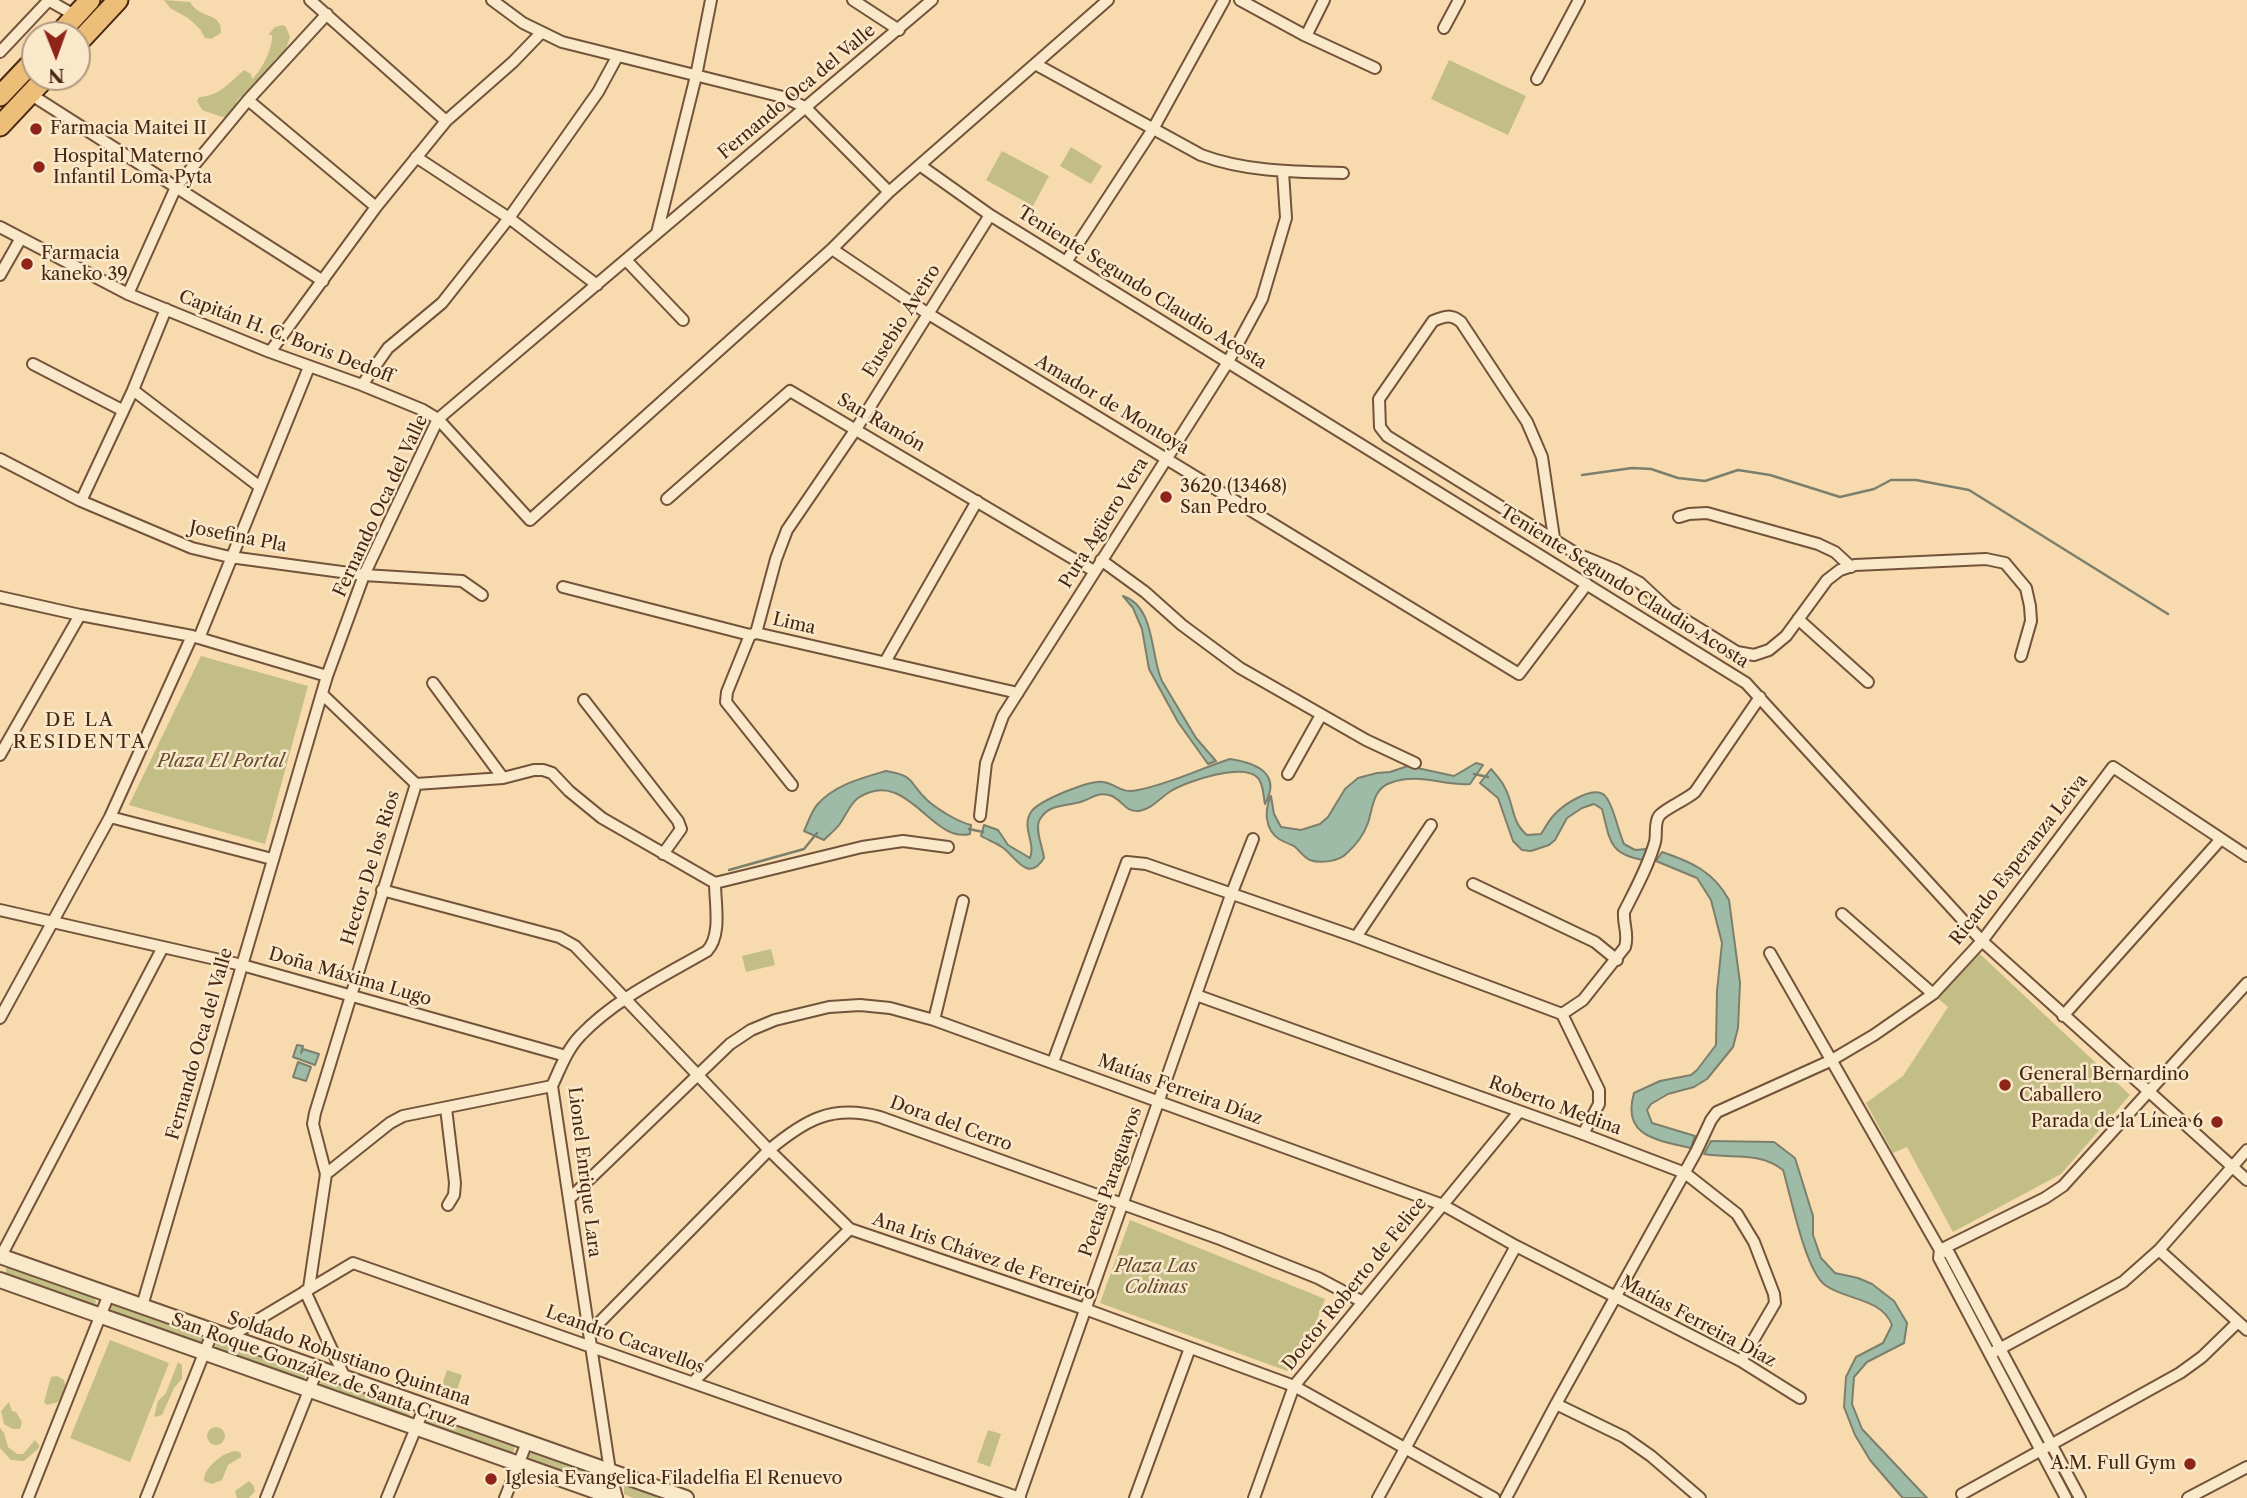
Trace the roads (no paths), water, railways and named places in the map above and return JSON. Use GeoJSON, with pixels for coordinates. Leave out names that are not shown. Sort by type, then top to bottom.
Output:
{"type":"FeatureCollection","features":[{"type":"Feature","properties":{"kind":"highway"},"geometry":{"type":"LineString","coordinates":[[71,21],[90,0]]}},
{"type":"Feature","properties":{"kind":"highway"},"geometry":{"type":"LineString","coordinates":[[91,29],[118,0]]}},
{"type":"Feature","properties":{"kind":"highway"},"geometry":{"type":"LineString","coordinates":[[0,96],[21,74]]}},
{"type":"Feature","properties":{"kind":"highway"},"geometry":{"type":"LineString","coordinates":[[0,126],[33,91]]}},
{"type":"Feature","properties":{"kind":"street"},"geometry":{"type":"LineString","coordinates":[[0,52],[49,0],[76,16]]}},
{"type":"Feature","properties":{"kind":"street"},"geometry":{"type":"LineString","coordinates":[[310,0],[446,121]]}},
{"type":"Feature","properties":{"kind":"street"},"geometry":{"type":"LineString","coordinates":[[492,0],[523,23],[562,42],[783,97],[805,107],[889,192]]}},
{"type":"Feature","properties":{"kind":"street"},"geometry":{"type":"LineString","coordinates":[[657,233],[696,76],[711,0]]}},
{"type":"Feature","properties":{"kind":"street"},"geometry":{"type":"LineString","coordinates":[[853,0],[899,30]]}},
{"type":"Feature","properties":{"kind":"street","name":"Fernando Oca del Valle"},"geometry":{"type":"LineString","coordinates":[[142,1306],[327,676],[364,575],[438,419],[932,0]]}},
{"type":"Feature","properties":{"kind":"street"},"geometry":{"type":"LineString","coordinates":[[832,249],[889,192],[1108,0]]}},
{"type":"Feature","properties":{"kind":"street"},"geometry":{"type":"LineString","coordinates":[[1066,262],[1153,129],[1224,0]]}},
{"type":"Feature","properties":{"kind":"street"},"geometry":{"type":"LineString","coordinates":[[1240,0],[1306,36],[1375,68]]}},
{"type":"Feature","properties":{"kind":"street"},"geometry":{"type":"LineString","coordinates":[[1306,36],[1324,0]]}},
{"type":"Feature","properties":{"kind":"street"},"geometry":{"type":"LineString","coordinates":[[1444,28],[1459,0]]}},
{"type":"Feature","properties":{"kind":"street"},"geometry":{"type":"LineString","coordinates":[[1537,79],[1579,0]]}},
{"type":"Feature","properties":{"kind":"street"},"geometry":{"type":"LineString","coordinates":[[128,294],[176,187],[248,100],[327,14]]}},
{"type":"Feature","properties":{"kind":"street"},"geometry":{"type":"LineString","coordinates":[[270,352],[376,207],[446,121],[513,62],[541,33]]}},
{"type":"Feature","properties":{"kind":"street"},"geometry":{"type":"LineString","coordinates":[[362,385],[388,348],[442,303],[509,218],[598,92],[617,57]]}},
{"type":"Feature","properties":{"kind":"street"},"geometry":{"type":"LineString","coordinates":[[1037,65],[1201,155],[1219,162],[1283,172],[1343,173]]}},
{"type":"Feature","properties":{"kind":"street"},"geometry":{"type":"LineString","coordinates":[[30,94],[323,281]]}},
{"type":"Feature","properties":{"kind":"street"},"geometry":{"type":"LineString","coordinates":[[248,100],[376,207]]}},
{"type":"Feature","properties":{"kind":"street"},"geometry":{"type":"LineString","coordinates":[[416,157],[509,218],[597,285]]}},
{"type":"Feature","properties":{"kind":"street","name":"Teniente Segundo Claudio Acosta"},"geometry":{"type":"LineString","coordinates":[[921,166],[990,215],[1746,683],[1982,941],[2247,1181]]}},
{"type":"Feature","properties":{"kind":"street","name":"Pura Agüero Vera"},"geometry":{"type":"LineString","coordinates":[[980,816],[986,763],[1003,716],[1228,362],[1262,299],[1286,218],[1283,172]]}},
{"type":"Feature","properties":{"kind":"street","name":"Eusebio Aveiro"},"geometry":{"type":"LineString","coordinates":[[792,785],[726,702],[727,692],[753,634],[787,530],[856,429],[990,215]]}},
{"type":"Feature","properties":{"kind":"street","name":"Capitán H. C. Boris Dedoff"},"geometry":{"type":"LineString","coordinates":[[0,227],[128,294],[423,410],[438,419],[530,520],[832,249]]}},
{"type":"Feature","properties":{"kind":"street"},"geometry":{"type":"LineString","coordinates":[[0,275],[21,239]]}},
{"type":"Feature","properties":{"kind":"street","name":"Amador de Montoya"},"geometry":{"type":"LineString","coordinates":[[832,249],[927,313],[1519,674],[1587,584]]}},
{"type":"Feature","properties":{"kind":"street"},"geometry":{"type":"LineString","coordinates":[[626,260],[683,320]]}},
{"type":"Feature","properties":{"kind":"street"},"geometry":{"type":"LineString","coordinates":[[81,501],[133,390],[166,309]]}},
{"type":"Feature","properties":{"kind":"street"},"geometry":{"type":"LineString","coordinates":[[1554,538],[1542,457],[1527,422],[1461,322],[1454,316],[1433,321],[1379,399],[1380,427],[1387,436],[1577,554],[1640,583],[1669,610],[1737,652],[1754,655],[1769,650],[1786,636],[1827,580],[1840,570],[1851,567],[1986,559],[2005,563],[2026,588],[2031,621],[2021,656]]}},
{"type":"Feature","properties":{"kind":"street"},"geometry":{"type":"LineString","coordinates":[[33,364],[122,410]]}},
{"type":"Feature","properties":{"kind":"street"},"geometry":{"type":"LineString","coordinates":[[0,1018],[110,817],[195,637],[309,367]]}},
{"type":"Feature","properties":{"kind":"street"},"geometry":{"type":"LineString","coordinates":[[133,390],[260,487]]}},
{"type":"Feature","properties":{"kind":"street","name":"San Ramón"},"geometry":{"type":"LineString","coordinates":[[667,499],[790,391],[1094,571]]}},
{"type":"Feature","properties":{"kind":"street","name":"Josefina Pla"},"geometry":{"type":"LineString","coordinates":[[0,459],[81,501],[169,540],[230,557],[364,575],[462,582],[482,595]]}},
{"type":"Feature","properties":{"kind":"street"},"geometry":{"type":"LineString","coordinates":[[885,662],[977,501]]}},
{"type":"Feature","properties":{"kind":"street"},"geometry":{"type":"LineString","coordinates":[[1679,517],[1707,513],[1818,544],[1835,552],[1851,567]]}},
{"type":"Feature","properties":{"kind":"street"},"geometry":{"type":"LineString","coordinates":[[1567,572],[1577,554]]}},
{"type":"Feature","properties":{"kind":"street"},"geometry":{"type":"LineString","coordinates":[[1101,561],[1145,592],[1182,625],[1240,668],[1366,740],[1415,762]]}},
{"type":"Feature","properties":{"kind":"street","name":"Lima"},"geometry":{"type":"LineString","coordinates":[[563,587],[753,634],[1018,693]]}},
{"type":"Feature","properties":{"kind":"street"},"geometry":{"type":"LineString","coordinates":[[0,597],[195,637],[327,676]]}},
{"type":"Feature","properties":{"kind":"street"},"geometry":{"type":"LineString","coordinates":[[0,755],[80,615]]}},
{"type":"Feature","properties":{"kind":"street"},"geometry":{"type":"LineString","coordinates":[[1798,619],[1868,682]]}},
{"type":"Feature","properties":{"kind":"street"},"geometry":{"type":"LineString","coordinates":[[433,683],[503,778]]}},
{"type":"Feature","properties":{"kind":"street"},"geometry":{"type":"LineString","coordinates":[[323,695],[416,784],[503,778],[534,770],[552,773],[601,818],[715,883],[862,847],[903,841],[948,847]]}},
{"type":"Feature","properties":{"kind":"street"},"geometry":{"type":"LineString","coordinates":[[1562,1014],[1583,1000],[1625,947],[1628,937],[1623,920],[1624,912],[1647,865],[1656,840],[1656,821],[1660,814],[1695,792],[1760,697]]}},
{"type":"Feature","properties":{"kind":"street"},"geometry":{"type":"LineString","coordinates":[[584,700],[678,821],[681,829],[663,854]]}},
{"type":"Feature","properties":{"kind":"street"},"geometry":{"type":"LineString","coordinates":[[1288,774],[1321,715]]}},
{"type":"Feature","properties":{"kind":"street","name":"Ricardo Esperanza Leiva"},"geometry":{"type":"LineString","coordinates":[[1506,1498],[1685,1173],[1710,1120],[1717,1112],[1830,1061],[1933,994],[1982,941],[2113,766],[2221,839]]}},
{"type":"Feature","properties":{"kind":"street","name":"Hector De los Rios"},"geometry":{"type":"LineString","coordinates":[[307,1290],[326,1174],[313,1124],[416,784]]}},
{"type":"Feature","properties":{"kind":"street"},"geometry":{"type":"LineString","coordinates":[[110,817],[272,859]]}},
{"type":"Feature","properties":{"kind":"street"},"geometry":{"type":"LineString","coordinates":[[1356,937],[1431,825]]}},
{"type":"Feature","properties":{"kind":"street","name":"Poetas Paraguayos"},"geometry":{"type":"LineString","coordinates":[[1019,1498],[1253,839]]}},
{"type":"Feature","properties":{"kind":"street"},"geometry":{"type":"LineString","coordinates":[[2063,1016],[2221,839],[2247,856]]}},
{"type":"Feature","properties":{"kind":"street"},"geometry":{"type":"LineString","coordinates":[[1053,1062],[1127,862],[1146,864],[1356,937],[1562,1014],[1599,1090],[1599,1104],[1583,1134]]}},
{"type":"Feature","properties":{"kind":"street","name":"Lionel Enrique Lara"},"geometry":{"type":"LineString","coordinates":[[616,1498],[552,1086],[579,1036],[625,999],[713,945],[716,934],[715,883]]}},
{"type":"Feature","properties":{"kind":"street"},"geometry":{"type":"LineString","coordinates":[[1473,884],[1595,942],[1617,960]]}},
{"type":"Feature","properties":{"kind":"street","name":"Ana Iris Chávez de Ferreiro"},"geometry":{"type":"LineString","coordinates":[[382,890],[559,937],[575,946],[769,1150],[850,1229],[1085,1309],[1294,1386],[1494,1498]]}},
{"type":"Feature","properties":{"kind":"street"},"geometry":{"type":"LineString","coordinates":[[934,1020],[963,901]]}},
{"type":"Feature","properties":{"kind":"street","name":"Doña Máxima Lugo"},"geometry":{"type":"LineString","coordinates":[[0,910],[242,965],[566,1056]]}},
{"type":"Feature","properties":{"kind":"street"},"geometry":{"type":"LineString","coordinates":[[1842,914],[1933,994]]}},
{"type":"Feature","properties":{"kind":"street"},"geometry":{"type":"LineString","coordinates":[[0,1256],[163,947]]}},
{"type":"Feature","properties":{"kind":"street"},"geometry":{"type":"LineString","coordinates":[[1770,953],[1940,1250],[1939,1258],[2066,1498]]}},
{"type":"Feature","properties":{"kind":"street"},"geometry":{"type":"LineString","coordinates":[[1940,1250],[2045,1198],[2063,1186],[2247,983]]}},
{"type":"Feature","properties":{"kind":"street","name":"Roberto Medina"},"geometry":{"type":"LineString","coordinates":[[1196,995],[1685,1173],[1737,1214],[1754,1242],[1774,1294],[1775,1303],[1741,1361]]}},
{"type":"Feature","properties":{"kind":"street","name":"Matías Ferreira Díaz"},"geometry":{"type":"LineString","coordinates":[[569,1199],[730,1044],[751,1030],[804,1012],[830,1007],[860,1005],[890,1008],[934,1020],[1053,1062],[1443,1205],[1516,1246],[1741,1361],[1800,1398]]}},
{"type":"Feature","properties":{"kind":"street"},"geometry":{"type":"LineString","coordinates":[[326,1174],[402,1116],[552,1086]]}},
{"type":"Feature","properties":{"kind":"street"},"geometry":{"type":"LineString","coordinates":[[446,1108],[455,1183],[454,1195],[448,1205]]}},
{"type":"Feature","properties":{"kind":"street","name":"Dora del Cerro"},"geometry":{"type":"LineString","coordinates":[[589,1333],[769,1150],[808,1121],[842,1112],[860,1112],[880,1117],[1220,1239],[1318,1278],[1363,1302]]}},
{"type":"Feature","properties":{"kind":"street","name":"Doctor Roberto de Felice"},"geometry":{"type":"LineString","coordinates":[[1254,1498],[1294,1386],[1519,1112]]}},
{"type":"Feature","properties":{"kind":"street"},"geometry":{"type":"LineString","coordinates":[[1990,1354],[2123,1282],[2159,1250],[2247,1150]]}},
{"type":"Feature","properties":{"kind":"street"},"geometry":{"type":"LineString","coordinates":[[692,1382],[850,1229]]}},
{"type":"Feature","properties":{"kind":"street"},"geometry":{"type":"LineString","coordinates":[[1378,1498],[1516,1246]]}},
{"type":"Feature","properties":{"kind":"street"},"geometry":{"type":"LineString","coordinates":[[1940,1250],[1949,1253],[2080,1498]]}},
{"type":"Feature","properties":{"kind":"street"},"geometry":{"type":"LineString","coordinates":[[1962,1494],[2180,1373],[2243,1326],[2159,1250]]}},
{"type":"Feature","properties":{"kind":"street","name":"Soldado Robustiano Quintana"},"geometry":{"type":"LineString","coordinates":[[0,1256],[686,1498]]}},
{"type":"Feature","properties":{"kind":"street","name":"Leandro Cacavellos"},"geometry":{"type":"LineString","coordinates":[[229,1337],[353,1263],[1019,1498]]}},
{"type":"Feature","properties":{"kind":"street","name":"San Roque González de Santa Cruz"},"geometry":{"type":"LineString","coordinates":[[0,1280],[616,1498]]}},
{"type":"Feature","properties":{"kind":"street"},"geometry":{"type":"LineString","coordinates":[[307,1290],[345,1378]]}},
{"type":"Feature","properties":{"kind":"street"},"geometry":{"type":"LineString","coordinates":[[29,1498],[109,1294]]}},
{"type":"Feature","properties":{"kind":"street"},"geometry":{"type":"LineString","coordinates":[[146,1498],[213,1331]]}},
{"type":"Feature","properties":{"kind":"street"},"geometry":{"type":"LineString","coordinates":[[1135,1498],[1190,1348]]}},
{"type":"Feature","properties":{"kind":"street"},"geometry":{"type":"LineString","coordinates":[[266,1498],[318,1368]]}},
{"type":"Feature","properties":{"kind":"street"},"geometry":{"type":"LineString","coordinates":[[1556,1404],[1624,1437],[1700,1498]]}},
{"type":"Feature","properties":{"kind":"street"},"geometry":{"type":"LineString","coordinates":[[387,1498],[425,1406]]}},
{"type":"Feature","properties":{"kind":"street"},"geometry":{"type":"LineString","coordinates":[[505,1498],[527,1442]]}},
{"type":"Feature","properties":{"kind":"street"},"geometry":{"type":"LineString","coordinates":[[2188,1498],[2246,1470]]}},
{"type":"Feature","properties":{"kind":"waterway"},"geometry":{"type":"LineString","coordinates":[[1582,475],[1632,468],[1651,469],[1678,478],[1705,481],[1738,470],[1770,475],[1840,497],[1874,489],[1891,480],[1916,480],[1969,490],[2168,614]]}},
{"type":"Feature","properties":{"kind":"waterway"},"geometry":{"type":"LineString","coordinates":[[1474,774],[1488,777]]}},
{"type":"Feature","properties":{"kind":"waterway"},"geometry":{"type":"LineString","coordinates":[[969,829],[983,832]]}},
{"type":"Feature","properties":{"kind":"waterway"},"geometry":{"type":"LineString","coordinates":[[729,870],[804,849],[817,833]]}},
{"type":"Feature","properties":{"kind":"place","name":"Farmacia Maitei II"},"geometry":{"type":"Point","coordinates":[36,129]}},
{"type":"Feature","properties":{"kind":"place","name":"Hospital Materno Infantil Loma Pyta"},"geometry":{"type":"Point","coordinates":[39,167]}},
{"type":"Feature","properties":{"kind":"place","name":"Farmacia kaneko 39"},"geometry":{"type":"Point","coordinates":[27,264]}},
{"type":"Feature","properties":{"kind":"place","name":"3620 (13468) San Pedro"},"geometry":{"type":"Point","coordinates":[1166,497]}},
{"type":"Feature","properties":{"kind":"place","name":"General Bernardino Caballero"},"geometry":{"type":"Point","coordinates":[2005,1085]}},
{"type":"Feature","properties":{"kind":"place","name":"Parada de la Línea 6"},"geometry":{"type":"Point","coordinates":[2217,1122]}},
{"type":"Feature","properties":{"kind":"place","name":"A.M. Full Gym"},"geometry":{"type":"Point","coordinates":[2190,1464]}},
{"type":"Feature","properties":{"kind":"place","name":"Iglesia Evangelica Filadelfia El Renuevo"},"geometry":{"type":"Point","coordinates":[491,1479]}},
{"type":"Feature","properties":{"kind":"district","name":"DE LA RESIDENTA"},"geometry":{"type":"Point","coordinates":[80,732]}},
{"type":"Feature","properties":{"kind":"park label","name":"Plaza El Portal"},"geometry":{"type":"Point","coordinates":[221,762]}},
{"type":"Feature","properties":{"kind":"park label","name":"Plaza Las Colinas"},"geometry":{"type":"Point","coordinates":[1156,1277]}}]}
